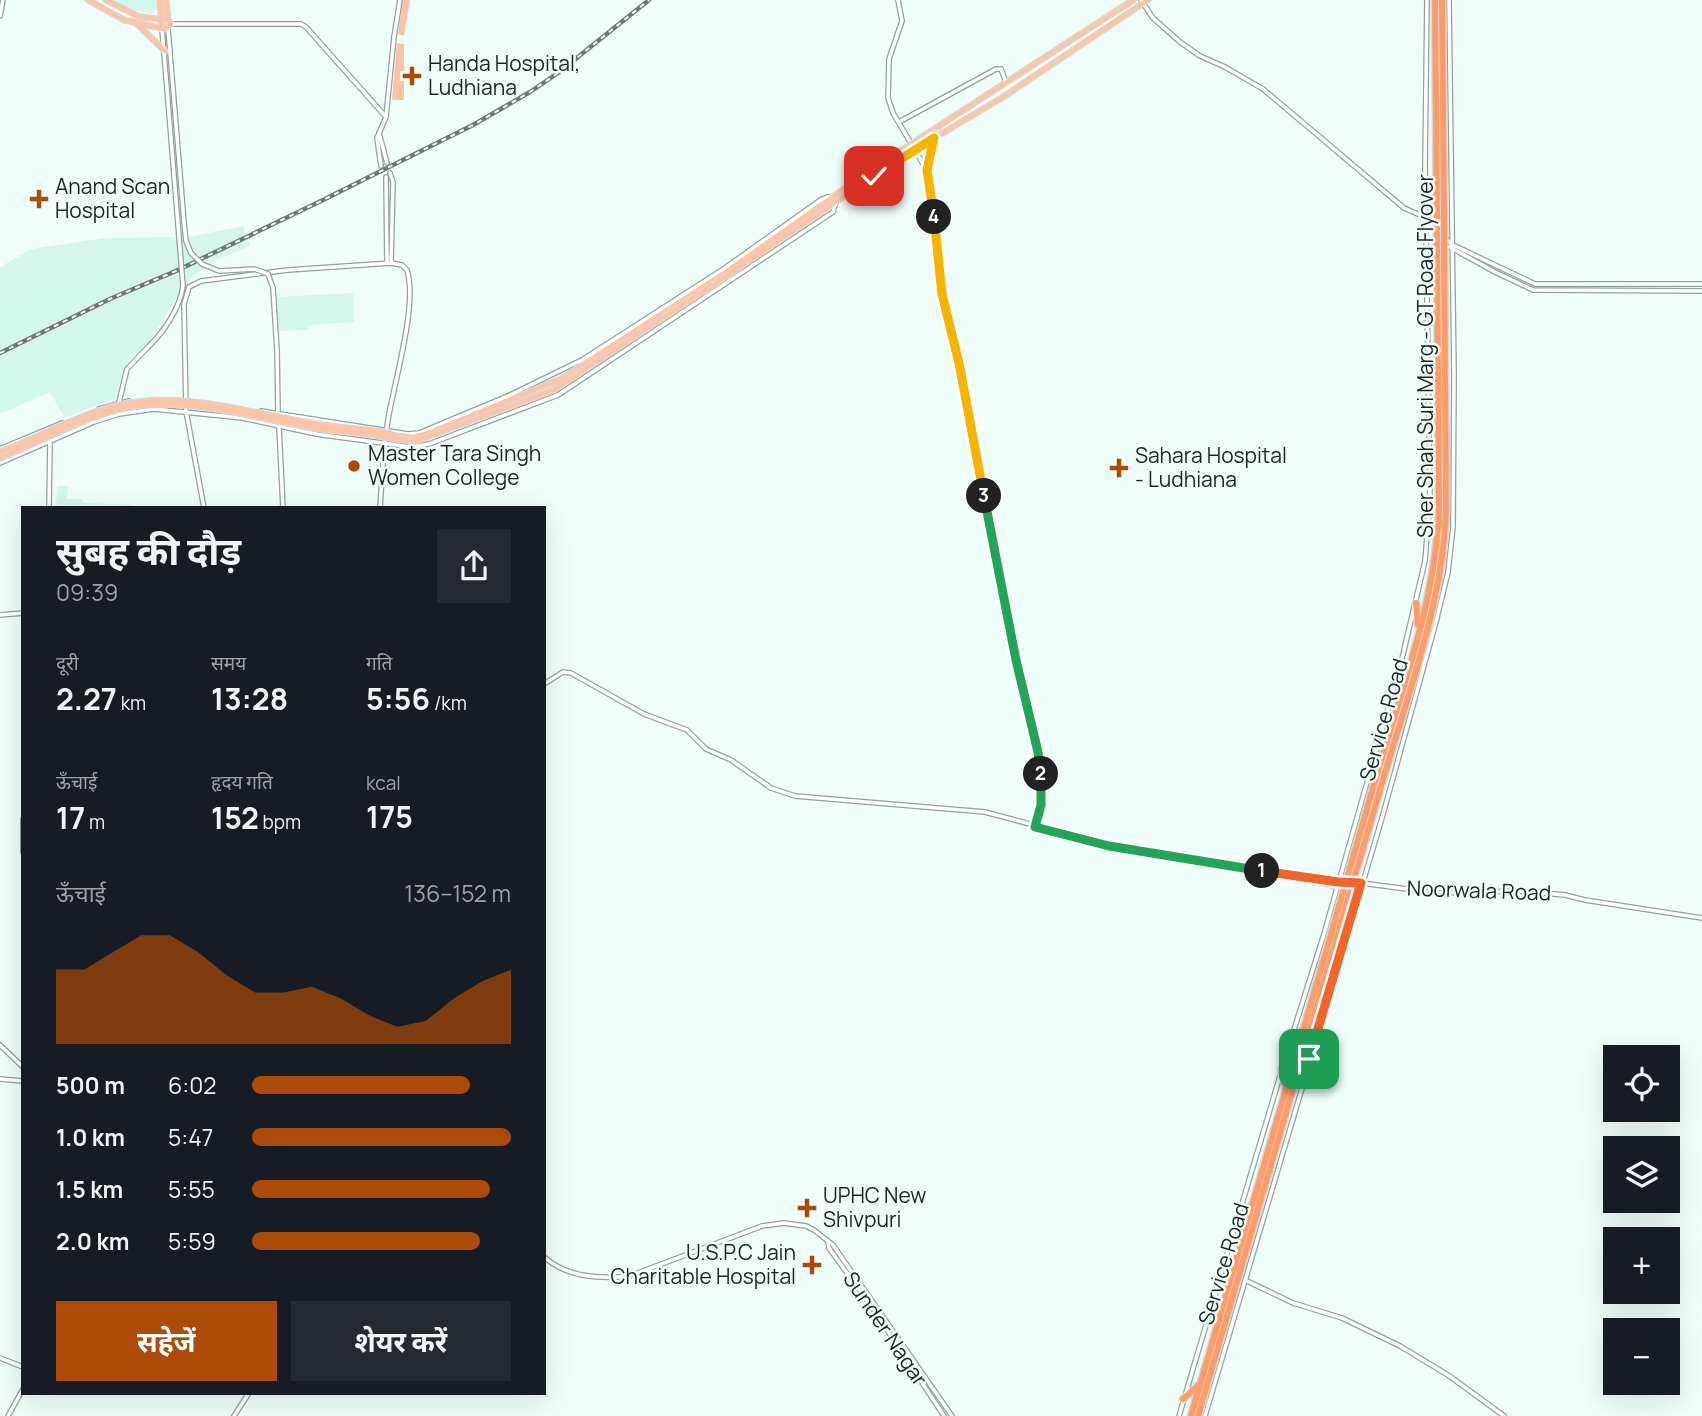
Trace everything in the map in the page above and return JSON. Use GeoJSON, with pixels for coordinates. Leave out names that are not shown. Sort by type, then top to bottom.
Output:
{"type":"FeatureCollection","features":[{"type":"Feature","properties":{"kind":"highway","name":"Sher Shah Suri Marg - GT Road Flyover"},"geometry":{"type":"LineString","coordinates":[[1435,0],[1441,227]]}},
{"type":"Feature","properties":{"kind":"highway","name":"Sher Shah Suri Marg - GT Road Flyover"},"geometry":{"type":"LineString","coordinates":[[1381,775],[1432,579],[1438,527],[1442,0]]}},
{"type":"Feature","properties":{"kind":"highway","name":"Sher Shah Suri Marg - GT Road Flyover"},"geometry":{"type":"LineString","coordinates":[[1204,1385],[1287,1087],[1434,603],[1444,547],[1446,506],[1441,246]]}},
{"type":"Feature","properties":{"kind":"highway"},"geometry":{"type":"LineString","coordinates":[[1416,603],[1417,634]]}},
{"type":"Feature","properties":{"kind":"highway","name":"Sher Shah Suri Marg - GT Road Flyover"},"geometry":{"type":"LineString","coordinates":[[1204,1385],[1279,1151],[1324,970]]}},
{"type":"Feature","properties":{"kind":"highway"},"geometry":{"type":"LineString","coordinates":[[1282,1068],[1282,1077],[1287,1087]]}},
{"type":"Feature","properties":{"kind":"highway"},"geometry":{"type":"LineString","coordinates":[[1183,1399],[1204,1385]]}},
{"type":"Feature","properties":{"kind":"highway"},"geometry":{"type":"LineString","coordinates":[[1191,1416],[1204,1385]]}},
{"type":"Feature","properties":{"kind":"highway"},"geometry":{"type":"LineString","coordinates":[[1198,1416],[1204,1385]]}},
{"type":"Feature","properties":{"kind":"main road"},"geometry":{"type":"LineString","coordinates":[[88,0],[134,23],[166,24]]}},
{"type":"Feature","properties":{"kind":"main road"},"geometry":{"type":"LineString","coordinates":[[106,0],[139,17],[166,24]]}},
{"type":"Feature","properties":{"kind":"main road"},"geometry":{"type":"LineString","coordinates":[[160,0],[166,24]]}},
{"type":"Feature","properties":{"kind":"main road"},"geometry":{"type":"LineString","coordinates":[[166,0],[166,24]]}},
{"type":"Feature","properties":{"kind":"main road"},"geometry":{"type":"LineString","coordinates":[[834,200],[871,170],[1133,0]]}},
{"type":"Feature","properties":{"kind":"main road"},"geometry":{"type":"LineString","coordinates":[[0,453],[98,415],[121,408],[147,405],[190,406],[401,440],[426,438],[553,390],[834,200],[1006,95],[1144,1]]}},
{"type":"Feature","properties":{"kind":"main road"},"geometry":{"type":"LineString","coordinates":[[134,23],[165,51]]}},
{"type":"Feature","properties":{"kind":"main road"},"geometry":{"type":"LineString","coordinates":[[927,170],[934,138]]}},
{"type":"Feature","properties":{"kind":"street"},"geometry":{"type":"LineString","coordinates":[[0,16],[3,0]]}},
{"type":"Feature","properties":{"kind":"street"},"geometry":{"type":"LineString","coordinates":[[381,166],[379,133],[386,117],[400,0]]}},
{"type":"Feature","properties":{"kind":"street"},"geometry":{"type":"LineString","coordinates":[[898,0],[902,21],[889,60],[887,85],[890,107],[927,170],[942,299],[959,363],[1024,701],[1038,752],[1041,797],[1035,827]]}},
{"type":"Feature","properties":{"kind":"street","name":"Service Road"},"geometry":{"type":"LineString","coordinates":[[1179,1416],[1401,663],[1425,561],[1430,509],[1426,228],[1427,0]]}},
{"type":"Feature","properties":{"kind":"street","name":"Service Road"},"geometry":{"type":"LineString","coordinates":[[1205,1416],[1279,1151],[1433,636],[1451,551],[1454,374],[1449,0]]}},
{"type":"Feature","properties":{"kind":"street"},"geometry":{"type":"LineString","coordinates":[[1144,1],[1153,18],[1180,43],[1263,89],[1404,208],[1420,215],[1453,247],[1535,284],[1702,284]]}},
{"type":"Feature","properties":{"kind":"street"},"geometry":{"type":"LineString","coordinates":[[119,414],[127,369],[156,339],[177,306],[183,286],[167,89],[166,24]]}},
{"type":"Feature","properties":{"kind":"street"},"geometry":{"type":"LineString","coordinates":[[166,24],[188,247],[198,261],[211,269],[229,272],[256,269],[268,274],[273,288],[278,414]]}},
{"type":"Feature","properties":{"kind":"street"},"geometry":{"type":"LineString","coordinates":[[166,24],[303,25],[386,117]]}},
{"type":"Feature","properties":{"kind":"street"},"geometry":{"type":"LineString","coordinates":[[899,122],[996,69],[1001,69],[1007,82]]}},
{"type":"Feature","properties":{"kind":"street"},"geometry":{"type":"LineString","coordinates":[[379,133],[387,163]]}},
{"type":"Feature","properties":{"kind":"street"},"geometry":{"type":"LineString","coordinates":[[389,263],[393,181],[390,173]]}},
{"type":"Feature","properties":{"kind":"street"},"geometry":{"type":"LineString","coordinates":[[386,177],[389,263]]}},
{"type":"Feature","properties":{"kind":"street"},"geometry":{"type":"LineString","coordinates":[[0,453],[86,413],[119,403],[148,399],[186,399],[307,420],[408,434],[419,433],[582,360],[725,268],[822,200],[827,197],[834,200],[833,212],[558,395],[429,444],[411,447],[385,444],[283,428],[243,418],[154,409],[119,414],[50,440],[0,463]]}},
{"type":"Feature","properties":{"kind":"street"},"geometry":{"type":"LineString","coordinates":[[1420,215],[1426,228],[1453,247],[1533,290],[1702,291]]}},
{"type":"Feature","properties":{"kind":"street"},"geometry":{"type":"LineString","coordinates":[[204,506],[186,411],[186,291],[192,284],[201,281],[288,270],[389,263],[402,265],[407,270],[408,303],[404,340],[386,429],[380,506]]}},
{"type":"Feature","properties":{"kind":"street"},"geometry":{"type":"LineString","coordinates":[[1514,282],[1517,277]]}},
{"type":"Feature","properties":{"kind":"street"},"geometry":{"type":"LineString","coordinates":[[283,428],[283,506]]}},
{"type":"Feature","properties":{"kind":"street"},"geometry":{"type":"LineString","coordinates":[[49,506],[50,440]]}},
{"type":"Feature","properties":{"kind":"street"},"geometry":{"type":"LineString","coordinates":[[0,615],[21,613]]}},
{"type":"Feature","properties":{"kind":"street","name":"Noorwala Road"},"geometry":{"type":"LineString","coordinates":[[546,683],[563,672],[571,673],[644,715],[687,730],[706,749],[731,760],[771,788],[794,796],[985,812],[1109,846],[1337,884],[1361,883],[1437,893],[1521,891],[1565,895],[1702,918]]}},
{"type":"Feature","properties":{"kind":"street"},"geometry":{"type":"LineString","coordinates":[[0,1045],[21,1065]]}},
{"type":"Feature","properties":{"kind":"street"},"geometry":{"type":"LineString","coordinates":[[0,1079],[21,1080]]}},
{"type":"Feature","properties":{"kind":"street"},"geometry":{"type":"LineString","coordinates":[[546,1258],[554,1266],[572,1273],[620,1277],[648,1270],[762,1226],[784,1223],[806,1226],[833,1245],[952,1416]]}},
{"type":"Feature","properties":{"kind":"street","name":"Sunder Nagar"},"geometry":{"type":"LineString","coordinates":[[828,1242],[829,1248],[874,1310],[944,1416]]}},
{"type":"Feature","properties":{"kind":"street"},"geometry":{"type":"LineString","coordinates":[[1245,1280],[1293,1303],[1342,1318],[1400,1346],[1448,1375],[1504,1416]]}},
{"type":"Feature","properties":{"kind":"street"},"geometry":{"type":"LineString","coordinates":[[0,1358],[21,1366]]}},
{"type":"Feature","properties":{"kind":"street"},"geometry":{"type":"LineString","coordinates":[[9,1415],[21,1393]]}},
{"type":"Feature","properties":{"kind":"street"},"geometry":{"type":"LineString","coordinates":[[234,1416],[248,1395]]}},
{"type":"Feature","properties":{"kind":"shaded area"},"geometry":{"type":"Polygon","coordinates":[[[112,0],[158,0],[159,5],[152,14],[126,8],[112,0]]]}},
{"type":"Feature","properties":{"kind":"shaded area"},"geometry":{"type":"Polygon","coordinates":[[[403,0],[410,0],[404,36],[398,34],[403,0]]]}},
{"type":"Feature","properties":{"kind":"shaded area"},"geometry":{"type":"Polygon","coordinates":[[[397,43],[404,44],[404,100],[392,100],[397,43]]]}},
{"type":"Feature","properties":{"kind":"shaded area"},"geometry":{"type":"Polygon","coordinates":[[[243,226],[250,246],[214,261],[185,283],[152,338],[127,363],[116,398],[65,418],[50,392],[0,414],[0,267],[32,249],[105,238],[189,237],[243,226]]]}},
{"type":"Feature","properties":{"kind":"shaded area"},"geometry":{"type":"Polygon","coordinates":[[[354,293],[354,322],[308,325],[308,330],[277,331],[276,297],[354,293]]]}},
{"type":"Feature","properties":{"kind":"shaded area"},"geometry":{"type":"Polygon","coordinates":[[[57,486],[68,486],[67,499],[81,499],[83,503],[132,505],[132,506],[56,506],[57,486]]]}},
{"type":"Feature","properties":{"kind":"railway"},"geometry":{"type":"LineString","coordinates":[[0,353],[112,298],[176,271],[473,125],[558,73],[649,0]]}},
{"type":"Feature","properties":{"kind":"place","name":"Handa Hospital, Ludhiana"},"geometry":{"type":"Point","coordinates":[412,76]}},
{"type":"Feature","properties":{"kind":"place","name":"Anand Scan Hospital"},"geometry":{"type":"Point","coordinates":[39,199]}},
{"type":"Feature","properties":{"kind":"place","name":"Master Tara Singh Women College"},"geometry":{"type":"Point","coordinates":[354,466]}},
{"type":"Feature","properties":{"kind":"place","name":"Sahara Hospital - Ludhiana"},"geometry":{"type":"Point","coordinates":[1119,468]}},
{"type":"Feature","properties":{"kind":"place","name":"UPHC New Shivpuri"},"geometry":{"type":"Point","coordinates":[807,1208]}},
{"type":"Feature","properties":{"kind":"place","name":"U.S.P.C Jain Charitable Hospital"},"geometry":{"type":"Point","coordinates":[812,1265]}},
{"type":"Feature","properties":{"kind":"route"},"geometry":{"type":"LineString","coordinates":[[874,176],[934,138],[927,170],[942,294],[959,363],[1024,701],[1038,752],[1042,782],[1041,805],[1035,827],[1109,846],[1263,872],[1361,883],[1309,1059]]}}]}
